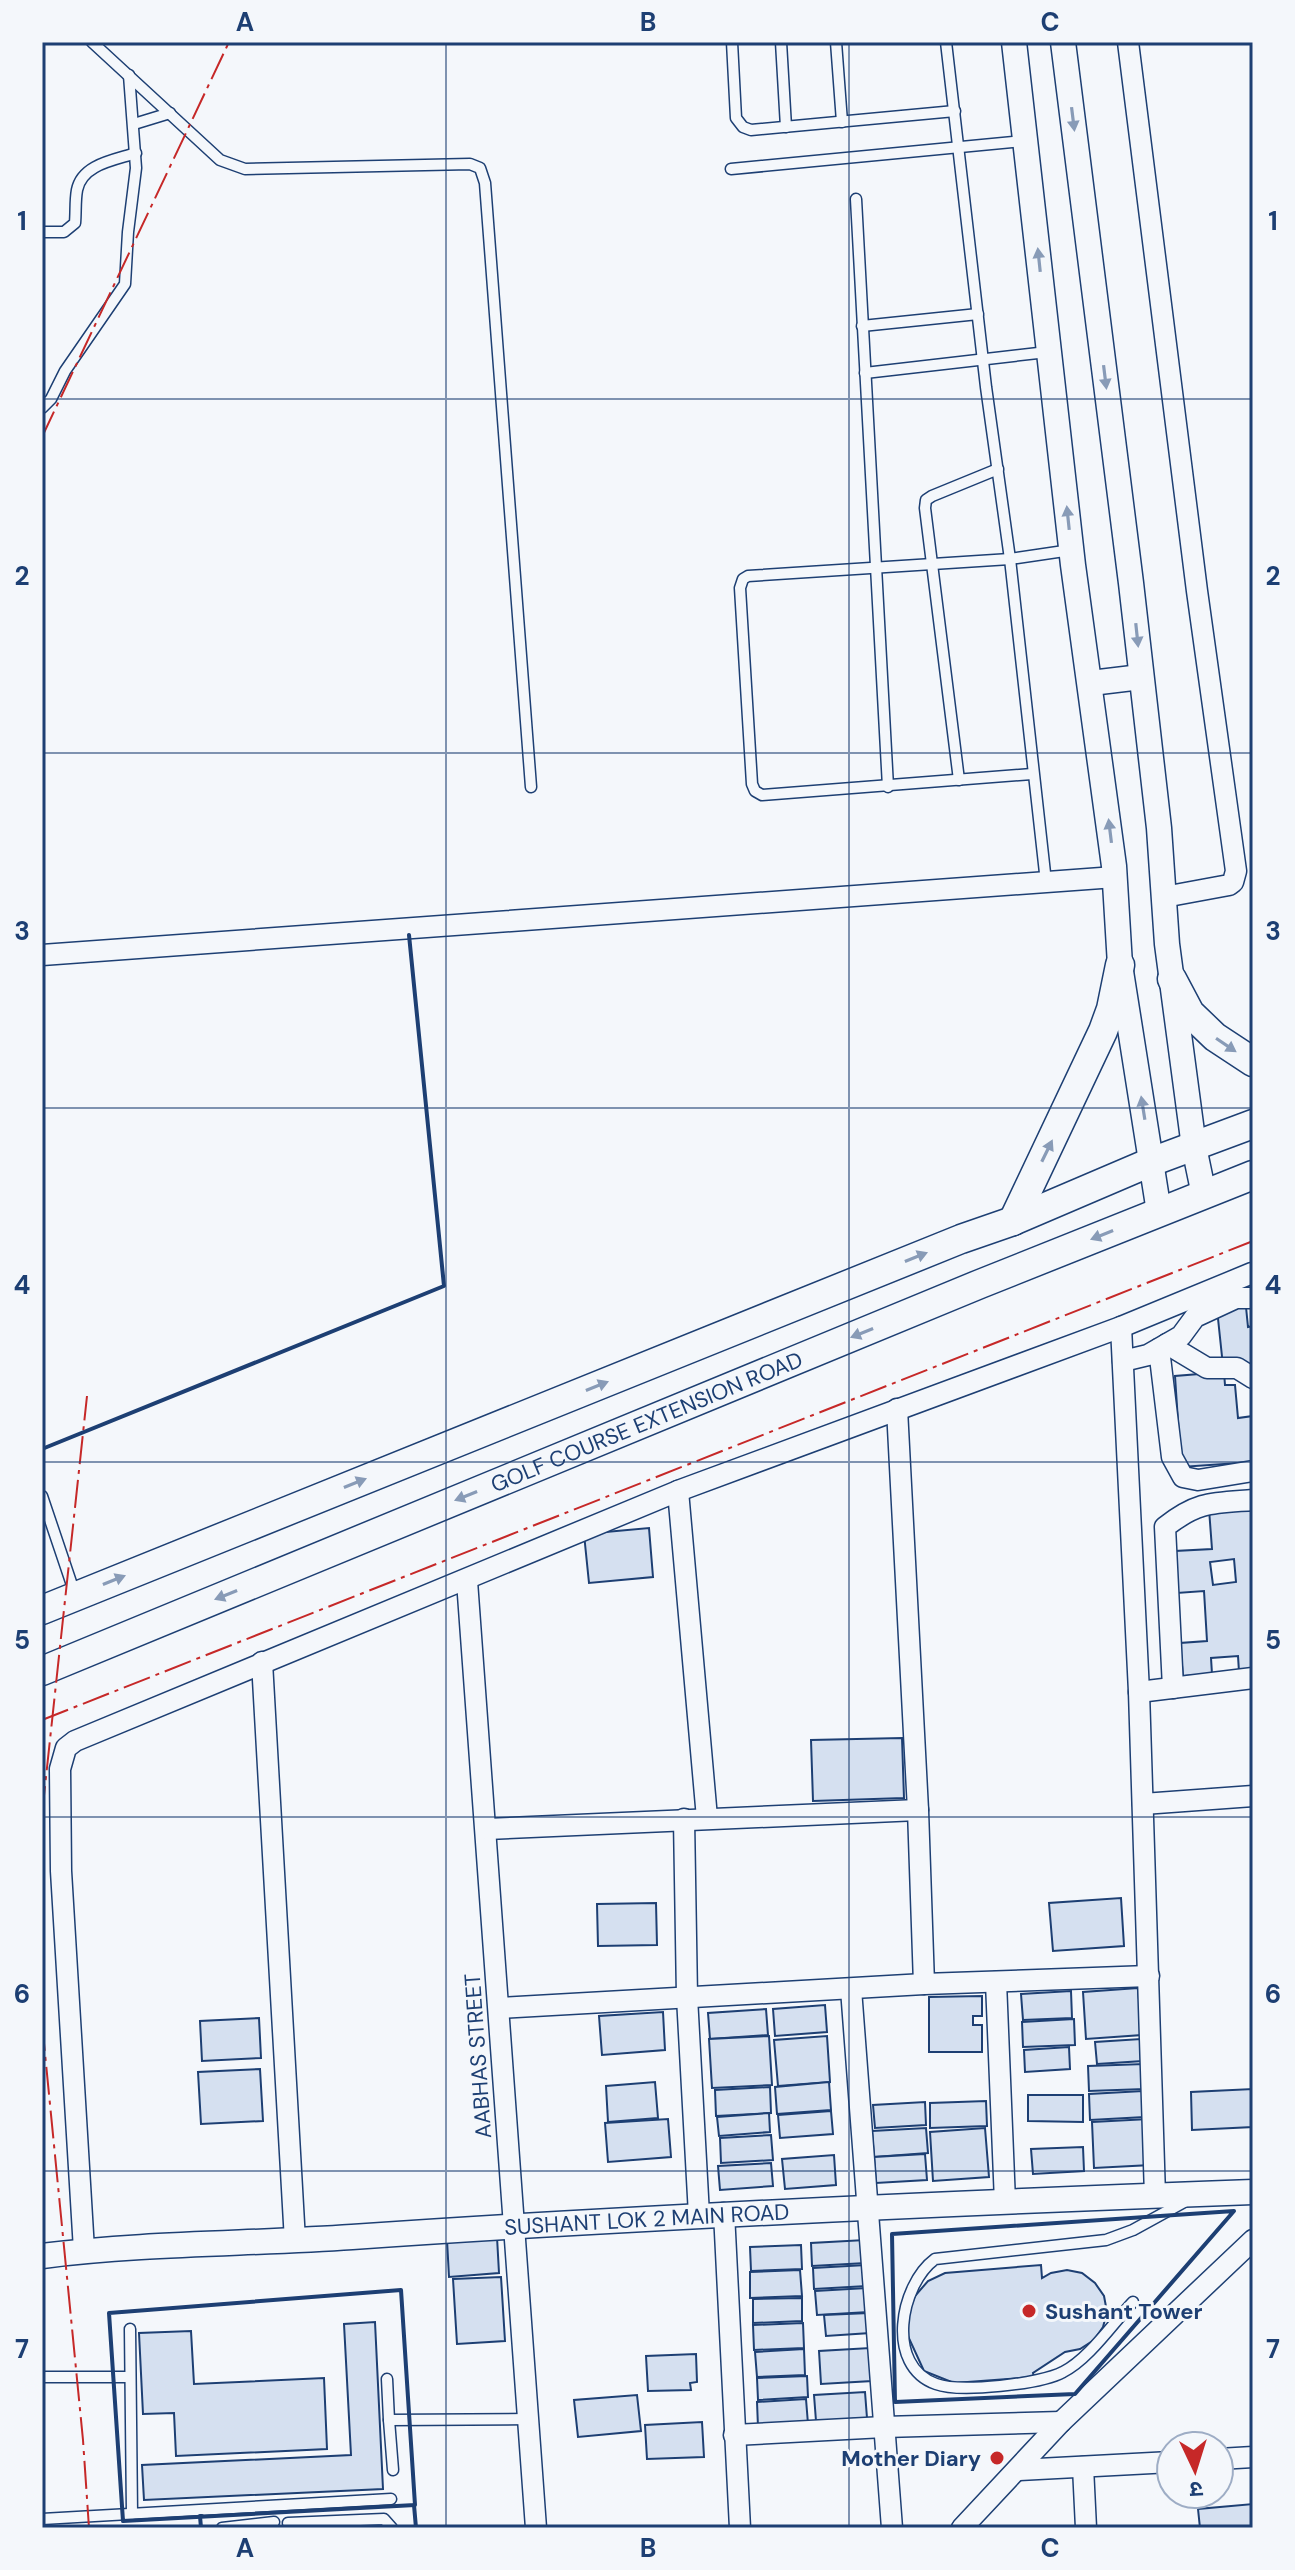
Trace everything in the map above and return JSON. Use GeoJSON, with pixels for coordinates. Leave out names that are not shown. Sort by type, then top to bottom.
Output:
{"type":"FeatureCollection","features":[{"type":"Feature","properties":{"kind":"main road"},"geometry":{"type":"LineString","coordinates":[[1013,1221],[1103,1031],[1120,965]]}},
{"type":"Feature","properties":{"kind":"main road"},"geometry":{"type":"LineString","coordinates":[[1172,979],[1190,1013],[1215,1037],[1253,1062]]}},
{"type":"Feature","properties":{"kind":"main road"},"geometry":{"type":"LineString","coordinates":[[42,1610],[1013,1221],[1151,1162],[1253,1124]]}},
{"type":"Feature","properties":{"kind":"main road","name":"GOLF COURSE EXTENSION ROAD"},"geometry":{"type":"LineString","coordinates":[[43,1672],[980,1284],[1253,1175]]}},
{"type":"Feature","properties":{"kind":"street"},"geometry":{"type":"LineString","coordinates":[[1014,42],[1071,550],[1115,877],[1120,965],[1159,1212]]}},
{"type":"Feature","properties":{"kind":"street"},"geometry":{"type":"LineString","coordinates":[[1063,42],[1159,828],[1172,979],[1194,1147],[1204,1195]]}},
{"type":"Feature","properties":{"kind":"street"},"geometry":{"type":"LineString","coordinates":[[1128,42],[1197,591],[1236,871],[1229,885],[1164,897]]}},
{"type":"Feature","properties":{"kind":"street"},"geometry":{"type":"LineString","coordinates":[[1091,683],[1141,677]]}},
{"type":"Feature","properties":{"kind":"street"},"geometry":{"type":"LineString","coordinates":[[42,955],[1115,877]]}},
{"type":"Feature","properties":{"kind":"street"},"geometry":{"type":"LineString","coordinates":[[84,2250],[61,1871],[62,1756],[66,1748],[75,1741],[262,1662],[467,1581],[678,1491],[1121,1327],[1252,1273]]}},
{"type":"Feature","properties":{"kind":"street"},"geometry":{"type":"LineString","coordinates":[[1123,1361],[1148,1355],[1181,1336],[1195,1317],[1236,1298],[1253,1298]]}},
{"type":"Feature","properties":{"kind":"street"},"geometry":{"type":"LineString","coordinates":[[1121,1327],[1139,1692],[1155,2196]]}},
{"type":"Feature","properties":{"kind":"street"},"geometry":{"type":"LineString","coordinates":[[1163,1346],[1207,1368],[1237,1368],[1253,1378]]}},
{"type":"Feature","properties":{"kind":"street"},"geometry":{"type":"LineString","coordinates":[[1163,1346],[1172,1457],[1183,1477],[1198,1480],[1253,1471]]}},
{"type":"Feature","properties":{"kind":"street"},"geometry":{"type":"LineString","coordinates":[[897,1409],[924,1984]]}},
{"type":"Feature","properties":{"kind":"street"},"geometry":{"type":"LineString","coordinates":[[678,1491],[707,1818]]}},
{"type":"Feature","properties":{"kind":"street"},"geometry":{"type":"LineString","coordinates":[[1173,1688],[1165,1527],[1183,1513],[1205,1503],[1253,1500]]}},
{"type":"Feature","properties":{"kind":"street","name":"AABHAS STREET"},"geometry":{"type":"LineString","coordinates":[[467,1581],[536,2528]]}},
{"type":"Feature","properties":{"kind":"street"},"geometry":{"type":"LineString","coordinates":[[262,1662],[295,2241]]}},
{"type":"Feature","properties":{"kind":"street"},"geometry":{"type":"LineString","coordinates":[[1139,1692],[1253,1678]]}},
{"type":"Feature","properties":{"kind":"street"},"geometry":{"type":"LineString","coordinates":[[1143,1804],[1253,1796]]}},
{"type":"Feature","properties":{"kind":"street"},"geometry":{"type":"LineString","coordinates":[[487,1829],[918,1810]]}},
{"type":"Feature","properties":{"kind":"street"},"geometry":{"type":"LineString","coordinates":[[684,1819],[687,1997],[699,2215]]}},
{"type":"Feature","properties":{"kind":"street"},"geometry":{"type":"LineString","coordinates":[[499,2008],[924,1984],[1149,1976]]}},
{"type":"Feature","properties":{"kind":"street"},"geometry":{"type":"LineString","coordinates":[[996,1982],[1005,2202]]}},
{"type":"Feature","properties":{"kind":"street"},"geometry":{"type":"LineString","coordinates":[[851,1989],[892,2528]]}},
{"type":"Feature","properties":{"kind":"street","name":"SUSHANT LOK 2 MAIN ROAD"},"geometry":{"type":"LineString","coordinates":[[42,2256],[84,2250],[295,2241],[724,2213],[1253,2192]]}},
{"type":"Feature","properties":{"kind":"street"},"geometry":{"type":"LineString","coordinates":[[724,2213],[740,2528]]}},
{"type":"Feature","properties":{"kind":"street"},"geometry":{"type":"LineString","coordinates":[[962,2528],[1061,2422],[1253,2240]]}},
{"type":"Feature","properties":{"kind":"street"},"geometry":{"type":"LineString","coordinates":[[734,2435],[1061,2422]]}},
{"type":"Feature","properties":{"kind":"street"},"geometry":{"type":"LineString","coordinates":[[1019,2470],[1155,2463]]}},
{"type":"Feature","properties":{"kind":"street"},"geometry":{"type":"LineString","coordinates":[[1083,2467],[1086,2528]]}},
{"type":"Feature","properties":{"kind":"lane"},"geometry":{"type":"LineString","coordinates":[[92,42],[220,160],[245,169],[470,164],[480,168],[485,183],[531,787]]}},
{"type":"Feature","properties":{"kind":"lane"},"geometry":{"type":"LineString","coordinates":[[732,42],[736,118],[743,127],[751,130],[955,111]]}},
{"type":"Feature","properties":{"kind":"lane"},"geometry":{"type":"LineString","coordinates":[[781,42],[786,127]]}},
{"type":"Feature","properties":{"kind":"lane"},"geometry":{"type":"LineString","coordinates":[[836,42],[842,122]]}},
{"type":"Feature","properties":{"kind":"lane"},"geometry":{"type":"LineString","coordinates":[[946,42],[1010,559],[1046,882]]}},
{"type":"Feature","properties":{"kind":"lane"},"geometry":{"type":"LineString","coordinates":[[42,408],[123,290],[127,278],[127,243],[136,153],[129,75]]}},
{"type":"Feature","properties":{"kind":"lane"},"geometry":{"type":"LineString","coordinates":[[134,124],[170,113]]}},
{"type":"Feature","properties":{"kind":"lane"},"geometry":{"type":"LineString","coordinates":[[731,169],[1026,141]]}},
{"type":"Feature","properties":{"kind":"lane"},"geometry":{"type":"LineString","coordinates":[[42,232],[64,232],[75,223],[77,193],[80,180],[86,173],[92,168],[136,153]]}},
{"type":"Feature","properties":{"kind":"lane"},"geometry":{"type":"LineString","coordinates":[[856,199],[888,787]]}},
{"type":"Feature","properties":{"kind":"lane"},"geometry":{"type":"LineString","coordinates":[[862,326],[978,314]]}},
{"type":"Feature","properties":{"kind":"lane"},"geometry":{"type":"LineString","coordinates":[[865,373],[1049,352]]}},
{"type":"Feature","properties":{"kind":"lane"},"geometry":{"type":"LineString","coordinates":[[959,780],[926,500],[998,469]]}},
{"type":"Feature","properties":{"kind":"lane"},"geometry":{"type":"LineString","coordinates":[[1032,774],[762,795],[755,791],[752,784],[740,588],[743,579],[748,576],[1010,559],[1071,550]]}},
{"type":"Feature","properties":{"kind":"lane"},"geometry":{"type":"LineString","coordinates":[[42,1496],[75,1596]]}},
{"type":"Feature","properties":{"kind":"lane"},"geometry":{"type":"LineString","coordinates":[[1133,2302],[1078,2362],[1048,2378],[1001,2385],[952,2387],[935,2384],[923,2377],[912,2363],[903,2343],[903,2319],[908,2299],[919,2276],[935,2259],[1106,2240],[1133,2230],[1200,2194]]}},
{"type":"Feature","properties":{"kind":"lane"},"geometry":{"type":"LineString","coordinates":[[130,2329],[132,2514]]}},
{"type":"Feature","properties":{"kind":"lane"},"geometry":{"type":"LineString","coordinates":[[42,2377],[130,2377]]}},
{"type":"Feature","properties":{"kind":"lane"},"geometry":{"type":"LineString","coordinates":[[387,2379],[393,2470]]}},
{"type":"Feature","properties":{"kind":"lane"},"geometry":{"type":"LineString","coordinates":[[389,2420],[529,2419]]}},
{"type":"Feature","properties":{"kind":"lane"},"geometry":{"type":"LineString","coordinates":[[42,2519],[391,2499]]}},
{"type":"Feature","properties":{"kind":"lane"},"geometry":{"type":"LineString","coordinates":[[288,2523],[384,2519],[392,2528]]}},
{"type":"Feature","properties":{"kind":"lane"},"geometry":{"type":"LineString","coordinates":[[222,2528],[274,2522]]}},
{"type":"Feature","properties":{"kind":"building"},"geometry":{"type":"Polygon","coordinates":[[[1246,1307],[1248,1327],[1253,1326],[1253,1364],[1223,1366],[1217,1309],[1246,1307]]]}},
{"type":"Feature","properties":{"kind":"building"},"geometry":{"type":"Polygon","coordinates":[[[1224,1372],[1225,1385],[1235,1385],[1238,1418],[1253,1416],[1253,1462],[1181,1467],[1175,1376],[1224,1372]]]}},
{"type":"Feature","properties":{"kind":"building"},"geometry":{"type":"Polygon","coordinates":[[[1251,1507],[1253,1671],[1239,1672],[1238,1656],[1211,1658],[1212,1674],[1183,1676],[1180,1643],[1207,1641],[1204,1591],[1177,1593],[1175,1551],[1212,1549],[1209,1509],[1251,1507]],[[1234,1559],[1210,1562],[1213,1585],[1236,1582],[1234,1559]]]}},
{"type":"Feature","properties":{"kind":"building"},"geometry":{"type":"Polygon","coordinates":[[[649,1528],[653,1577],[589,1583],[584,1534],[649,1528]]]}},
{"type":"Feature","properties":{"kind":"building"},"geometry":{"type":"Polygon","coordinates":[[[902,1738],[904,1798],[813,1801],[811,1740],[902,1738]]]}},
{"type":"Feature","properties":{"kind":"building"},"geometry":{"type":"Polygon","coordinates":[[[1121,1898],[1124,1946],[1053,1951],[1049,1903],[1121,1898]]]}},
{"type":"Feature","properties":{"kind":"building"},"geometry":{"type":"Polygon","coordinates":[[[656,1903],[657,1945],[598,1946],[597,1904],[656,1903]]]}},
{"type":"Feature","properties":{"kind":"building"},"geometry":{"type":"Polygon","coordinates":[[[1138,1988],[1142,2035],[1086,2039],[1083,1992],[1138,1988]]]}},
{"type":"Feature","properties":{"kind":"building"},"geometry":{"type":"Polygon","coordinates":[[[1071,1991],[1072,2018],[1023,2020],[1021,1994],[1071,1991]]]}},
{"type":"Feature","properties":{"kind":"building"},"geometry":{"type":"Polygon","coordinates":[[[982,1996],[982,2016],[973,2016],[973,2025],[982,2025],[982,2052],[929,2052],[929,1997],[982,1996]]]}},
{"type":"Feature","properties":{"kind":"building"},"geometry":{"type":"Polygon","coordinates":[[[825,2005],[827,2032],[775,2036],[773,2009],[825,2005]]]}},
{"type":"Feature","properties":{"kind":"building"},"geometry":{"type":"Polygon","coordinates":[[[766,2009],[768,2035],[710,2039],[708,2013],[766,2009]]]}},
{"type":"Feature","properties":{"kind":"building"},"geometry":{"type":"Polygon","coordinates":[[[663,2012],[665,2050],[602,2055],[599,2016],[663,2012]]]}},
{"type":"Feature","properties":{"kind":"building"},"geometry":{"type":"Polygon","coordinates":[[[259,2018],[261,2058],[202,2061],[200,2021],[259,2018]]]}},
{"type":"Feature","properties":{"kind":"building"},"geometry":{"type":"Polygon","coordinates":[[[1074,2019],[1075,2045],[1023,2047],[1022,2022],[1074,2019]]]}},
{"type":"Feature","properties":{"kind":"building"},"geometry":{"type":"Polygon","coordinates":[[[769,2036],[772,2085],[712,2088],[709,2039],[769,2036]]]}},
{"type":"Feature","properties":{"kind":"building"},"geometry":{"type":"Polygon","coordinates":[[[827,2036],[830,2082],[778,2086],[774,2040],[827,2036]]]}},
{"type":"Feature","properties":{"kind":"building"},"geometry":{"type":"Polygon","coordinates":[[[1141,2039],[1143,2061],[1097,2064],[1095,2042],[1141,2039]]]}},
{"type":"Feature","properties":{"kind":"building"},"geometry":{"type":"Polygon","coordinates":[[[1069,2047],[1070,2069],[1025,2072],[1024,2050],[1069,2047]]]}},
{"type":"Feature","properties":{"kind":"building"},"geometry":{"type":"Polygon","coordinates":[[[1144,2064],[1145,2089],[1089,2091],[1088,2066],[1144,2064]]]}},
{"type":"Feature","properties":{"kind":"building"},"geometry":{"type":"Polygon","coordinates":[[[260,2069],[263,2121],[201,2124],[198,2072],[260,2069]]]}},
{"type":"Feature","properties":{"kind":"building"},"geometry":{"type":"Polygon","coordinates":[[[655,2082],[658,2118],[608,2122],[606,2086],[655,2082]]]}},
{"type":"Feature","properties":{"kind":"building"},"geometry":{"type":"Polygon","coordinates":[[[829,2082],[831,2110],[777,2114],[775,2087],[829,2082]]]}},
{"type":"Feature","properties":{"kind":"building"},"geometry":{"type":"Polygon","coordinates":[[[770,2087],[771,2113],[716,2116],[715,2090],[770,2087]]]}},
{"type":"Feature","properties":{"kind":"building"},"geometry":{"type":"Polygon","coordinates":[[[1253,2089],[1253,2127],[1192,2130],[1191,2092],[1253,2089]]]}},
{"type":"Feature","properties":{"kind":"building"},"geometry":{"type":"Polygon","coordinates":[[[1143,2091],[1145,2117],[1090,2120],[1089,2094],[1143,2091]]]}},
{"type":"Feature","properties":{"kind":"building"},"geometry":{"type":"Polygon","coordinates":[[[1028,2095],[1083,2095],[1083,2122],[1028,2121],[1028,2095]]]}},
{"type":"Feature","properties":{"kind":"building"},"geometry":{"type":"Polygon","coordinates":[[[986,2101],[987,2126],[930,2128],[930,2103],[986,2101]]]}},
{"type":"Feature","properties":{"kind":"building"},"geometry":{"type":"Polygon","coordinates":[[[925,2102],[926,2125],[875,2128],[873,2105],[925,2102]]]}},
{"type":"Feature","properties":{"kind":"building"},"geometry":{"type":"Polygon","coordinates":[[[831,2111],[833,2134],[780,2138],[778,2115],[831,2111]]]}},
{"type":"Feature","properties":{"kind":"building"},"geometry":{"type":"Polygon","coordinates":[[[769,2113],[770,2132],[719,2136],[717,2117],[769,2113]]]}},
{"type":"Feature","properties":{"kind":"building"},"geometry":{"type":"Polygon","coordinates":[[[668,2119],[671,2157],[608,2162],[605,2123],[668,2119]]]}},
{"type":"Feature","properties":{"kind":"building"},"geometry":{"type":"Polygon","coordinates":[[[1149,2119],[1151,2165],[1094,2168],[1092,2122],[1149,2119]]]}},
{"type":"Feature","properties":{"kind":"building"},"geometry":{"type":"Polygon","coordinates":[[[926,2128],[928,2153],[874,2157],[872,2131],[926,2128]]]}},
{"type":"Feature","properties":{"kind":"building"},"geometry":{"type":"Polygon","coordinates":[[[985,2128],[989,2177],[933,2181],[930,2132],[985,2128]]]}},
{"type":"Feature","properties":{"kind":"building"},"geometry":{"type":"Polygon","coordinates":[[[771,2135],[773,2160],[721,2163],[720,2138],[771,2135]]]}},
{"type":"Feature","properties":{"kind":"building"},"geometry":{"type":"Polygon","coordinates":[[[1083,2147],[1084,2171],[1033,2174],[1031,2149],[1083,2147]]]}},
{"type":"Feature","properties":{"kind":"building"},"geometry":{"type":"Polygon","coordinates":[[[925,2154],[927,2180],[876,2183],[874,2157],[925,2154]]]}},
{"type":"Feature","properties":{"kind":"building"},"geometry":{"type":"Polygon","coordinates":[[[834,2155],[836,2185],[785,2189],[782,2159],[834,2155]]]}},
{"type":"Feature","properties":{"kind":"building"},"geometry":{"type":"Polygon","coordinates":[[[771,2163],[773,2186],[720,2190],[718,2166],[771,2163]]]}},
{"type":"Feature","properties":{"kind":"building"},"geometry":{"type":"Polygon","coordinates":[[[497,2237],[499,2273],[449,2277],[447,2240],[497,2237]]]}},
{"type":"Feature","properties":{"kind":"building"},"geometry":{"type":"Polygon","coordinates":[[[865,2240],[866,2263],[812,2266],[811,2243],[865,2240]]]}},
{"type":"Feature","properties":{"kind":"building"},"geometry":{"type":"Polygon","coordinates":[[[801,2245],[802,2269],[751,2271],[750,2247],[801,2245]]]}},
{"type":"Feature","properties":{"kind":"building"},"geometry":{"type":"Polygon","coordinates":[[[866,2265],[867,2286],[814,2289],[813,2268],[866,2265]]]}},
{"type":"Feature","properties":{"kind":"building"},"geometry":{"type":"Polygon","coordinates":[[[1041,2265],[1042,2278],[1067,2270],[1082,2273],[1095,2283],[1104,2296],[1107,2312],[1103,2327],[1094,2340],[1080,2349],[1065,2352],[1033,2373],[1034,2377],[954,2383],[924,2371],[907,2334],[908,2314],[915,2296],[928,2281],[945,2273],[1041,2265]]]}},
{"type":"Feature","properties":{"kind":"building"},"geometry":{"type":"Polygon","coordinates":[[[800,2270],[802,2296],[750,2298],[750,2272],[800,2270]]]}},
{"type":"Feature","properties":{"kind":"building"},"geometry":{"type":"Polygon","coordinates":[[[501,2277],[505,2341],[457,2344],[453,2279],[501,2277]]]}},
{"type":"Feature","properties":{"kind":"building"},"geometry":{"type":"Polygon","coordinates":[[[867,2288],[869,2312],[817,2315],[815,2291],[867,2288]]]}},
{"type":"Feature","properties":{"kind":"building"},"geometry":{"type":"Polygon","coordinates":[[[802,2298],[802,2321],[753,2323],[753,2299],[802,2298]]]}},
{"type":"Feature","properties":{"kind":"building"},"geometry":{"type":"Polygon","coordinates":[[[869,2313],[870,2333],[826,2336],[824,2315],[869,2313]]]}},
{"type":"Feature","properties":{"kind":"building"},"geometry":{"type":"Polygon","coordinates":[[[375,2322],[383,2489],[144,2500],[142,2465],[351,2455],[344,2324],[375,2322]]]}},
{"type":"Feature","properties":{"kind":"building"},"geometry":{"type":"Polygon","coordinates":[[[803,2323],[804,2348],[754,2350],[753,2325],[803,2323]]]}},
{"type":"Feature","properties":{"kind":"building"},"geometry":{"type":"Polygon","coordinates":[[[191,2331],[194,2384],[324,2378],[327,2449],[176,2456],[174,2413],[143,2414],[139,2333],[191,2331]]]}},
{"type":"Feature","properties":{"kind":"building"},"geometry":{"type":"Polygon","coordinates":[[[870,2348],[872,2381],[821,2384],[819,2351],[870,2348]]]}},
{"type":"Feature","properties":{"kind":"building"},"geometry":{"type":"Polygon","coordinates":[[[804,2349],[805,2375],[757,2377],[755,2352],[804,2349]]]}},
{"type":"Feature","properties":{"kind":"building"},"geometry":{"type":"Polygon","coordinates":[[[696,2354],[697,2382],[690,2383],[691,2390],[648,2391],[646,2356],[696,2354]]]}},
{"type":"Feature","properties":{"kind":"building"},"geometry":{"type":"Polygon","coordinates":[[[807,2376],[808,2397],[758,2400],[757,2378],[807,2376]]]}},
{"type":"Feature","properties":{"kind":"building"},"geometry":{"type":"Polygon","coordinates":[[[865,2392],[867,2418],[816,2421],[814,2395],[865,2392]]]}},
{"type":"Feature","properties":{"kind":"building"},"geometry":{"type":"Polygon","coordinates":[[[637,2395],[641,2431],[578,2437],[574,2400],[637,2395]]]}},
{"type":"Feature","properties":{"kind":"building"},"geometry":{"type":"Polygon","coordinates":[[[806,2399],[808,2424],[758,2427],[757,2402],[806,2399]]]}},
{"type":"Feature","properties":{"kind":"building"},"geometry":{"type":"Polygon","coordinates":[[[702,2422],[704,2457],[647,2459],[645,2425],[702,2422]]]}},
{"type":"Feature","properties":{"kind":"building"},"geometry":{"type":"Polygon","coordinates":[[[1253,2504],[1253,2528],[1200,2528],[1198,2510],[1235,2510],[1235,2506],[1253,2504]]]}},
{"type":"Feature","properties":{"kind":"building"},"geometry":{"type":"Polygon","coordinates":[[[384,2522],[385,2528],[282,2528],[384,2522]]]}},
{"type":"Feature","properties":{"kind":"wall"},"geometry":{"type":"LineString","coordinates":[[42,1449],[444,1286],[409,935]]}},
{"type":"Feature","properties":{"kind":"wall"},"geometry":{"type":"LineString","coordinates":[[1234,2211],[1075,2394],[895,2402],[892,2234],[1234,2211]]}},
{"type":"Feature","properties":{"kind":"wall"},"geometry":{"type":"LineString","coordinates":[[401,2290],[415,2505],[123,2521],[109,2313],[401,2290]]}},
{"type":"Feature","properties":{"kind":"wall"},"geometry":{"type":"LineString","coordinates":[[414,2505],[416,2528]]}},
{"type":"Feature","properties":{"kind":"wall"},"geometry":{"type":"LineString","coordinates":[[201,2528],[202,2516]]}},
{"type":"Feature","properties":{"kind":"power"},"geometry":{"type":"LineString","coordinates":[[42,437],[229,42]]}},
{"type":"Feature","properties":{"kind":"power"},"geometry":{"type":"LineString","coordinates":[[42,1720],[1253,1241]]}},
{"type":"Feature","properties":{"kind":"power"},"geometry":{"type":"LineString","coordinates":[[42,1814],[87,1396]]}},
{"type":"Feature","properties":{"kind":"power"},"geometry":{"type":"LineString","coordinates":[[42,2023],[89,2528]]}},
{"type":"Feature","properties":{"kind":"place","name":"Sushant Tower"},"geometry":{"type":"Point","coordinates":[1029,2311]}},
{"type":"Feature","properties":{"kind":"place","name":"Mother Diary"},"geometry":{"type":"Point","coordinates":[997,2458]}}]}
